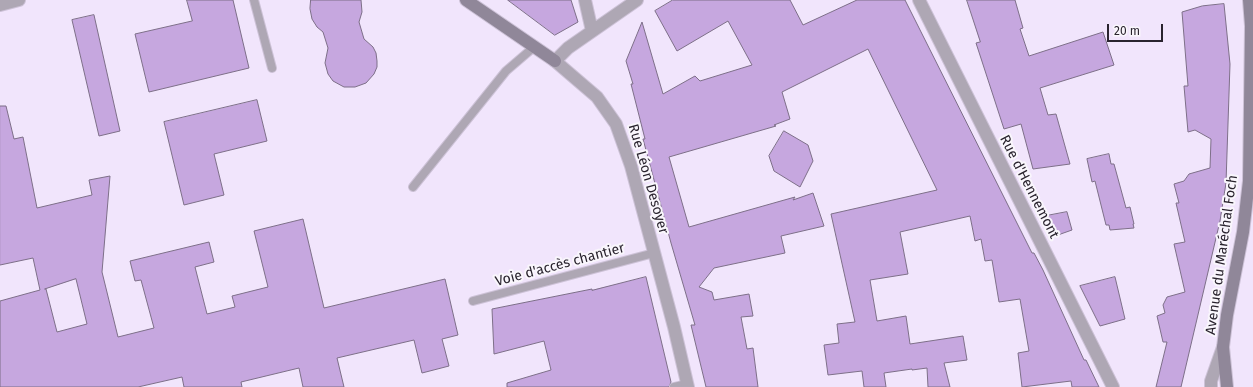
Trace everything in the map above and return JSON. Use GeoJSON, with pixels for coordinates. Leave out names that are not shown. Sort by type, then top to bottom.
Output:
{"type":"FeatureCollection","features":[{"type":"Feature","properties":{"kind":"main road","name":"Rue Léon Desoyer"},"geometry":{"type":"LineString","coordinates":[[466,0],[555,61]]}},
{"type":"Feature","properties":{"kind":"main road","name":"Avenue du Maréchal Foch"},"geometry":{"type":"LineString","coordinates":[[1227,387],[1223,347],[1227,315],[1243,232],[1249,181],[1252,25],[1249,0]]}},
{"type":"Feature","properties":{"kind":"street"},"geometry":{"type":"LineString","coordinates":[[0,5],[19,0]]}},
{"type":"Feature","properties":{"kind":"street"},"geometry":{"type":"LineString","coordinates":[[585,0],[592,31]]}},
{"type":"Feature","properties":{"kind":"street"},"geometry":{"type":"LineString","coordinates":[[555,61],[568,48],[637,0]]}},
{"type":"Feature","properties":{"kind":"street","name":"Rue d'Hennemont"},"geometry":{"type":"LineString","coordinates":[[919,0],[1113,387]]}},
{"type":"Feature","properties":{"kind":"street","name":"Rue Léon Desoyer"},"geometry":{"type":"LineString","coordinates":[[555,61],[597,97],[616,124],[631,166],[688,385]]}},
{"type":"Feature","properties":{"kind":"street"},"geometry":{"type":"LineString","coordinates":[[1211,387],[1211,381],[1223,347]]}},
{"type":"Feature","properties":{"kind":"lane"},"geometry":{"type":"LineString","coordinates":[[254,0],[272,68]]}},
{"type":"Feature","properties":{"kind":"lane"},"geometry":{"type":"LineString","coordinates":[[414,187],[506,71],[534,47]]}},
{"type":"Feature","properties":{"kind":"lane","name":"Voie d'accès chantier"},"geometry":{"type":"LineString","coordinates":[[473,301],[654,253]]}},
{"type":"Feature","properties":{"kind":"lane"},"geometry":{"type":"LineString","coordinates":[[674,387],[688,385]]}},
{"type":"Feature","properties":{"kind":"building"},"geometry":{"type":"Polygon","coordinates":[[[187,0],[233,0],[249,68],[149,92],[135,34],[192,21],[187,0]]]}},
{"type":"Feature","properties":{"kind":"building"},"geometry":{"type":"Polygon","coordinates":[[[311,0],[361,0],[362,12],[359,22],[364,39],[373,47],[376,53],[377,61],[377,67],[374,74],[366,83],[355,87],[344,87],[333,81],[328,74],[325,63],[328,48],[323,32],[317,27],[312,19],[310,9],[311,0]]]}},
{"type":"Feature","properties":{"kind":"building"},"geometry":{"type":"Polygon","coordinates":[[[508,0],[571,0],[578,22],[555,35],[508,0]]]}},
{"type":"Feature","properties":{"kind":"building"},"geometry":{"type":"Polygon","coordinates":[[[673,0],[790,0],[803,25],[857,0],[905,0],[1032,253],[1034,253],[1043,270],[1084,360],[1086,360],[1099,387],[1072,387],[1071,381],[1022,387],[1018,353],[1029,351],[1020,299],[999,302],[992,260],[985,261],[981,239],[975,241],[970,216],[900,232],[908,274],[870,280],[877,321],[906,316],[910,344],[963,336],[967,360],[944,363],[950,387],[928,387],[927,368],[884,373],[886,387],[864,387],[862,371],[828,375],[824,345],[839,343],[837,324],[855,322],[831,214],[937,190],[868,49],[782,92],[790,119],[774,125],[776,126],[669,157],[689,227],[795,197],[793,200],[813,193],[824,226],[781,236],[785,253],[714,268],[699,287],[712,292],[714,300],[749,294],[753,316],[741,317],[747,349],[753,348],[758,387],[706,387],[691,325],[695,325],[643,139],[645,139],[631,84],[633,84],[626,61],[642,22],[663,94],[695,76],[700,81],[752,65],[728,21],[677,51],[655,11],[673,0]]]}},
{"type":"Feature","properties":{"kind":"building"},"geometry":{"type":"Polygon","coordinates":[[[967,0],[1015,0],[1023,28],[1020,29],[1029,56],[1103,32],[1114,65],[1040,88],[1048,115],[1056,114],[1070,164],[1033,169],[1021,124],[1004,129],[976,43],[980,42],[967,0]]]}},
{"type":"Feature","properties":{"kind":"building"},"geometry":{"type":"Polygon","coordinates":[[[1224,4],[1230,64],[1226,183],[1220,221],[1181,387],[1156,387],[1167,342],[1163,342],[1157,316],[1165,313],[1163,305],[1167,297],[1185,292],[1174,244],[1185,242],[1176,203],[1179,203],[1174,184],[1184,181],[1189,174],[1210,168],[1211,139],[1195,130],[1188,132],[1184,86],[1188,86],[1182,12],[1202,6],[1224,4]]]}},
{"type":"Feature","properties":{"kind":"building"},"geometry":{"type":"Polygon","coordinates":[[[94,15],[120,131],[99,136],[72,20],[94,15]]]}},
{"type":"Feature","properties":{"kind":"building"},"geometry":{"type":"Polygon","coordinates":[[[257,100],[267,141],[214,154],[224,195],[184,205],[164,122],[257,100]]]}},
{"type":"Feature","properties":{"kind":"building"},"geometry":{"type":"Polygon","coordinates":[[[0,106],[6,106],[14,139],[23,137],[37,208],[92,195],[89,180],[110,176],[102,272],[118,337],[154,328],[141,280],[135,281],[130,261],[209,242],[214,262],[195,267],[207,314],[235,307],[232,296],[268,287],[254,231],[303,219],[324,308],[445,279],[458,335],[442,339],[449,366],[422,373],[414,340],[337,358],[344,387],[303,387],[299,368],[241,382],[242,387],[184,387],[182,377],[138,387],[0,387],[0,301],[40,290],[33,258],[0,265],[0,106]],[[76,279],[45,289],[57,332],[87,324],[76,279]]]}},
{"type":"Feature","properties":{"kind":"building"},"geometry":{"type":"Polygon","coordinates":[[[784,131],[808,145],[813,161],[800,187],[774,171],[769,156],[784,131]]]}},
{"type":"Feature","properties":{"kind":"building"},"geometry":{"type":"Polygon","coordinates":[[[1109,154],[1111,164],[1114,164],[1126,208],[1130,207],[1134,228],[1110,230],[1109,225],[1106,225],[1095,181],[1092,182],[1087,159],[1109,154]]]}},
{"type":"Feature","properties":{"kind":"building"},"geometry":{"type":"Polygon","coordinates":[[[1067,212],[1072,230],[1055,236],[1046,216],[1067,212]]]}},
{"type":"Feature","properties":{"kind":"building"},"geometry":{"type":"Polygon","coordinates":[[[646,277],[671,382],[669,387],[507,387],[507,383],[551,370],[544,341],[494,354],[492,309],[592,290],[646,277]]]}},
{"type":"Feature","properties":{"kind":"building"},"geometry":{"type":"Polygon","coordinates":[[[1115,277],[1125,319],[1100,326],[1080,286],[1115,277]]]}}]}
